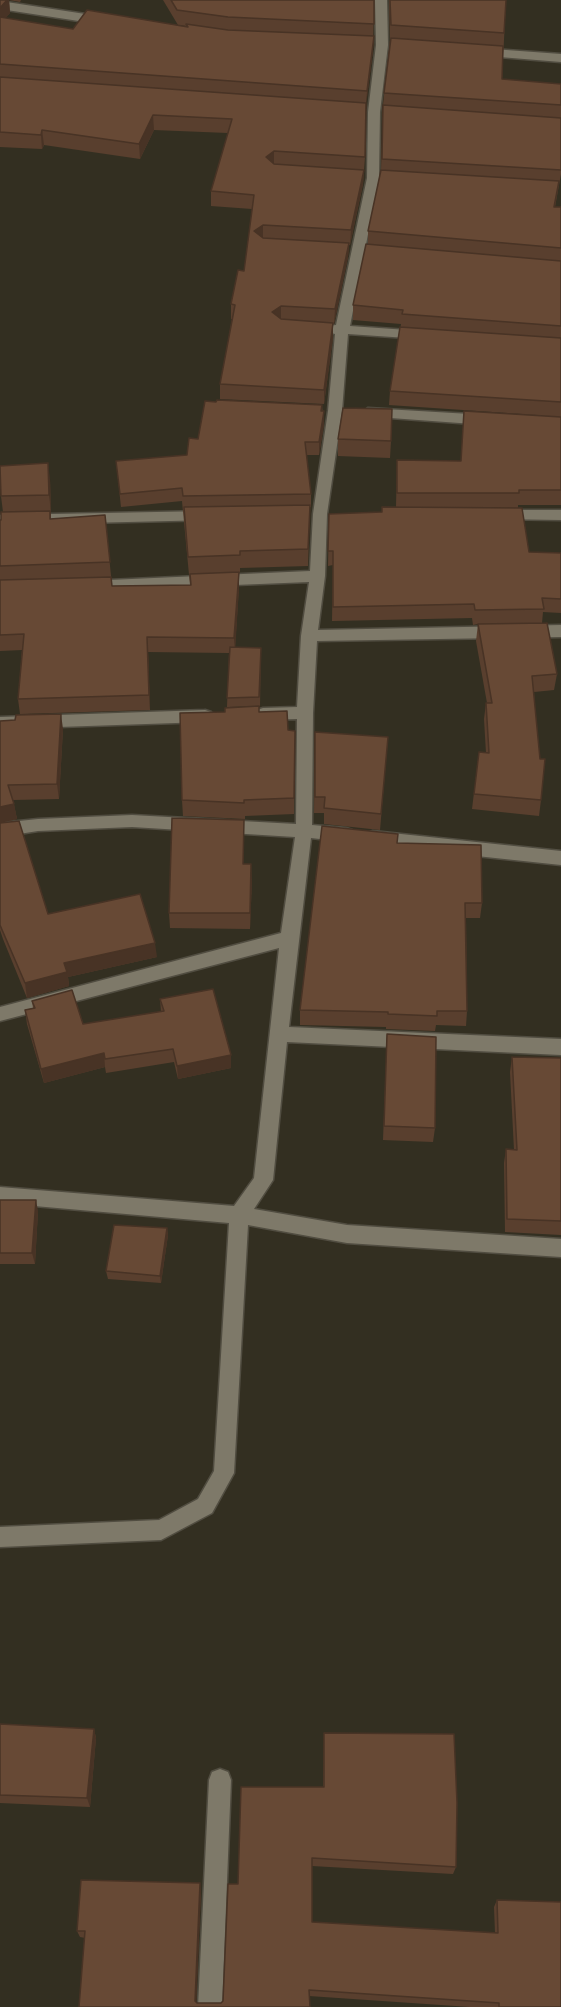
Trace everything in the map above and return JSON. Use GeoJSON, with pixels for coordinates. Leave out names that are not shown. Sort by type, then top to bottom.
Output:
{"type":"FeatureCollection","features":[{"type":"Feature","properties":{"kind":"street"},"geometry":{"type":"LineString","coordinates":[[0,1538],[161,1530],[205,1506],[224,1473],[239,1215],[263,1180],[289,938],[304,831],[305,713],[320,514],[341,411],[342,329],[373,178],[374,112],[382,45],[381,0]]}},
{"type":"Feature","properties":{"kind":"street"},"geometry":{"type":"LineString","coordinates":[[0,4],[116,22]]}},
{"type":"Feature","properties":{"kind":"street"},"geometry":{"type":"LineString","coordinates":[[466,51],[561,58]]}},
{"type":"Feature","properties":{"kind":"street"},"geometry":{"type":"LineString","coordinates":[[322,328],[434,336]]}},
{"type":"Feature","properties":{"kind":"street"},"geometry":{"type":"LineString","coordinates":[[341,411],[502,420]]}},
{"type":"Feature","properties":{"kind":"street"},"geometry":{"type":"LineString","coordinates":[[0,520],[224,515]]}},
{"type":"Feature","properties":{"kind":"street"},"geometry":{"type":"LineString","coordinates":[[481,515],[561,515]]}},
{"type":"Feature","properties":{"kind":"street"},"geometry":{"type":"LineString","coordinates":[[72,587],[317,576]]}},
{"type":"Feature","properties":{"kind":"street"},"geometry":{"type":"LineString","coordinates":[[309,636],[561,631]]}},
{"type":"Feature","properties":{"kind":"street"},"geometry":{"type":"LineString","coordinates":[[246,715],[305,713]]}},
{"type":"Feature","properties":{"kind":"street"},"geometry":{"type":"LineString","coordinates":[[0,723],[223,716]]}},
{"type":"Feature","properties":{"kind":"street"},"geometry":{"type":"LineString","coordinates":[[0,830],[38,825],[132,821],[304,831],[561,858]]}},
{"type":"Feature","properties":{"kind":"street"},"geometry":{"type":"LineString","coordinates":[[0,1014],[289,938]]}},
{"type":"Feature","properties":{"kind":"street"},"geometry":{"type":"LineString","coordinates":[[279,1034],[561,1047]]}},
{"type":"Feature","properties":{"kind":"street"},"geometry":{"type":"LineString","coordinates":[[0,1195],[239,1215],[347,1234],[561,1248]]}},
{"type":"Feature","properties":{"kind":"street"},"geometry":{"type":"LineString","coordinates":[[210,2007],[220,1780]]}},
{"type":"Feature","properties":{"kind":"building"},"geometry":{"type":"Polygon","coordinates":[[[0,0],[7,0],[0,8],[0,0]]]}},
{"type":"Feature","properties":{"kind":"building"},"geometry":{"type":"Polygon","coordinates":[[[171,0],[374,0],[374,24],[228,17],[177,10],[171,0]]]}},
{"type":"Feature","properties":{"kind":"building"},"geometry":{"type":"Polygon","coordinates":[[[390,0],[506,0],[504,33],[391,25],[390,0]]]}},
{"type":"Feature","properties":{"kind":"building"},"geometry":{"type":"Polygon","coordinates":[[[87,10],[188,27],[186,24],[228,30],[374,36],[367,91],[0,64],[0,17],[73,29],[87,10]]]}},
{"type":"Feature","properties":{"kind":"building"},"geometry":{"type":"Polygon","coordinates":[[[391,38],[503,46],[502,79],[561,84],[561,105],[384,93],[391,38]]]}},
{"type":"Feature","properties":{"kind":"building"},"geometry":{"type":"Polygon","coordinates":[[[0,77],[366,103],[365,157],[274,151],[266,157],[274,164],[364,170],[351,230],[263,225],[254,231],[263,238],[349,243],[335,309],[281,306],[272,312],[281,319],[333,323],[324,390],[220,384],[235,305],[231,304],[238,270],[244,271],[254,195],[211,191],[232,119],[153,115],[139,144],[42,130],[41,135],[0,132],[0,77]]]}},
{"type":"Feature","properties":{"kind":"building"},"geometry":{"type":"Polygon","coordinates":[[[383,105],[561,118],[561,170],[382,159],[383,105]]]}},
{"type":"Feature","properties":{"kind":"building"},"geometry":{"type":"Polygon","coordinates":[[[381,170],[559,181],[554,207],[561,207],[561,248],[368,231],[381,170]]]}},
{"type":"Feature","properties":{"kind":"building"},"geometry":{"type":"Polygon","coordinates":[[[366,244],[561,261],[561,326],[402,314],[403,310],[353,305],[366,244]]]}},
{"type":"Feature","properties":{"kind":"building"},"geometry":{"type":"Polygon","coordinates":[[[400,327],[561,338],[561,402],[390,391],[400,327]]]}},
{"type":"Feature","properties":{"kind":"building"},"geometry":{"type":"Polygon","coordinates":[[[217,400],[322,405],[321,411],[324,411],[319,442],[305,442],[311,494],[183,496],[182,488],[120,494],[116,461],[187,455],[189,438],[198,439],[205,401],[216,402],[217,400]]]}},
{"type":"Feature","properties":{"kind":"building"},"geometry":{"type":"Polygon","coordinates":[[[343,408],[392,409],[391,441],[338,439],[343,408]]]}},
{"type":"Feature","properties":{"kind":"building"},"geometry":{"type":"Polygon","coordinates":[[[464,411],[561,417],[561,490],[519,490],[519,493],[397,493],[397,460],[461,461],[464,411]]]}},
{"type":"Feature","properties":{"kind":"building"},"geometry":{"type":"Polygon","coordinates":[[[48,463],[49,495],[1,496],[0,466],[48,463]]]}},
{"type":"Feature","properties":{"kind":"building"},"geometry":{"type":"Polygon","coordinates":[[[310,505],[308,549],[240,551],[240,555],[188,557],[184,507],[310,505]]]}},
{"type":"Feature","properties":{"kind":"building"},"geometry":{"type":"Polygon","coordinates":[[[382,507],[522,508],[529,552],[561,553],[561,599],[542,598],[544,609],[475,610],[474,604],[333,607],[333,551],[328,551],[329,514],[382,512],[382,507]]]}},
{"type":"Feature","properties":{"kind":"building"},"geometry":{"type":"Polygon","coordinates":[[[50,511],[50,519],[105,515],[110,562],[0,566],[1,512],[50,511]]]}},
{"type":"Feature","properties":{"kind":"building"},"geometry":{"type":"Polygon","coordinates":[[[239,572],[234,638],[147,637],[149,695],[18,699],[24,634],[0,635],[0,580],[111,577],[112,586],[191,585],[190,574],[239,572]]]}},
{"type":"Feature","properties":{"kind":"building"},"geometry":{"type":"Polygon","coordinates":[[[547,623],[557,674],[532,676],[540,759],[545,759],[541,800],[474,794],[479,752],[489,753],[486,703],[492,703],[478,624],[547,623]]]}},
{"type":"Feature","properties":{"kind":"building"},"geometry":{"type":"Polygon","coordinates":[[[230,647],[261,648],[259,697],[227,698],[230,647]]]}},
{"type":"Feature","properties":{"kind":"building"},"geometry":{"type":"Polygon","coordinates":[[[259,706],[259,712],[287,711],[288,730],[295,731],[294,798],[244,800],[244,803],[182,800],[180,713],[225,712],[225,708],[259,706]]]}},
{"type":"Feature","properties":{"kind":"building"},"geometry":{"type":"Polygon","coordinates":[[[61,714],[57,784],[8,785],[14,804],[0,807],[0,721],[15,720],[16,715],[61,714]]]}},
{"type":"Feature","properties":{"kind":"building"},"geometry":{"type":"Polygon","coordinates":[[[315,732],[388,737],[381,814],[324,808],[325,797],[315,797],[315,732]]]}},
{"type":"Feature","properties":{"kind":"building"},"geometry":{"type":"Polygon","coordinates":[[[172,818],[244,820],[243,864],[251,864],[250,913],[169,913],[172,818]]]}},
{"type":"Feature","properties":{"kind":"building"},"geometry":{"type":"Polygon","coordinates":[[[19,821],[48,914],[140,894],[155,943],[64,963],[67,972],[25,983],[0,925],[0,823],[19,821]]]}},
{"type":"Feature","properties":{"kind":"building"},"geometry":{"type":"Polygon","coordinates":[[[322,826],[398,834],[397,843],[481,845],[482,903],[465,903],[467,1011],[437,1011],[437,1016],[388,1014],[388,1012],[300,1010],[322,826]]]}},
{"type":"Feature","properties":{"kind":"building"},"geometry":{"type":"Polygon","coordinates":[[[213,989],[231,1055],[177,1066],[173,1049],[105,1059],[104,1053],[41,1069],[25,1010],[35,1008],[32,1001],[72,990],[83,1024],[164,1011],[160,999],[213,989]]]}},
{"type":"Feature","properties":{"kind":"building"},"geometry":{"type":"Polygon","coordinates":[[[387,1034],[436,1037],[435,1128],[384,1126],[387,1034]]]}},
{"type":"Feature","properties":{"kind":"building"},"geometry":{"type":"Polygon","coordinates":[[[512,1057],[561,1058],[561,1221],[507,1219],[506,1149],[517,1150],[512,1057]]]}},
{"type":"Feature","properties":{"kind":"building"},"geometry":{"type":"Polygon","coordinates":[[[0,1200],[36,1200],[32,1253],[0,1253],[0,1200]]]}},
{"type":"Feature","properties":{"kind":"building"},"geometry":{"type":"Polygon","coordinates":[[[114,1225],[167,1228],[160,1276],[106,1271],[114,1225]]]}},
{"type":"Feature","properties":{"kind":"building"},"geometry":{"type":"Polygon","coordinates":[[[0,1724],[94,1729],[87,1798],[0,1795],[0,1724]]]}},
{"type":"Feature","properties":{"kind":"building"},"geometry":{"type":"Polygon","coordinates":[[[324,1733],[454,1734],[457,1803],[456,1867],[312,1858],[312,1922],[498,1933],[497,1900],[561,1902],[561,2007],[499,2007],[499,2003],[309,1990],[310,2007],[79,2007],[85,1931],[77,1931],[81,1880],[200,1883],[195,2001],[197,2003],[221,2003],[223,2001],[228,1884],[238,1884],[241,1787],[324,1787],[324,1733]]]}}]}
